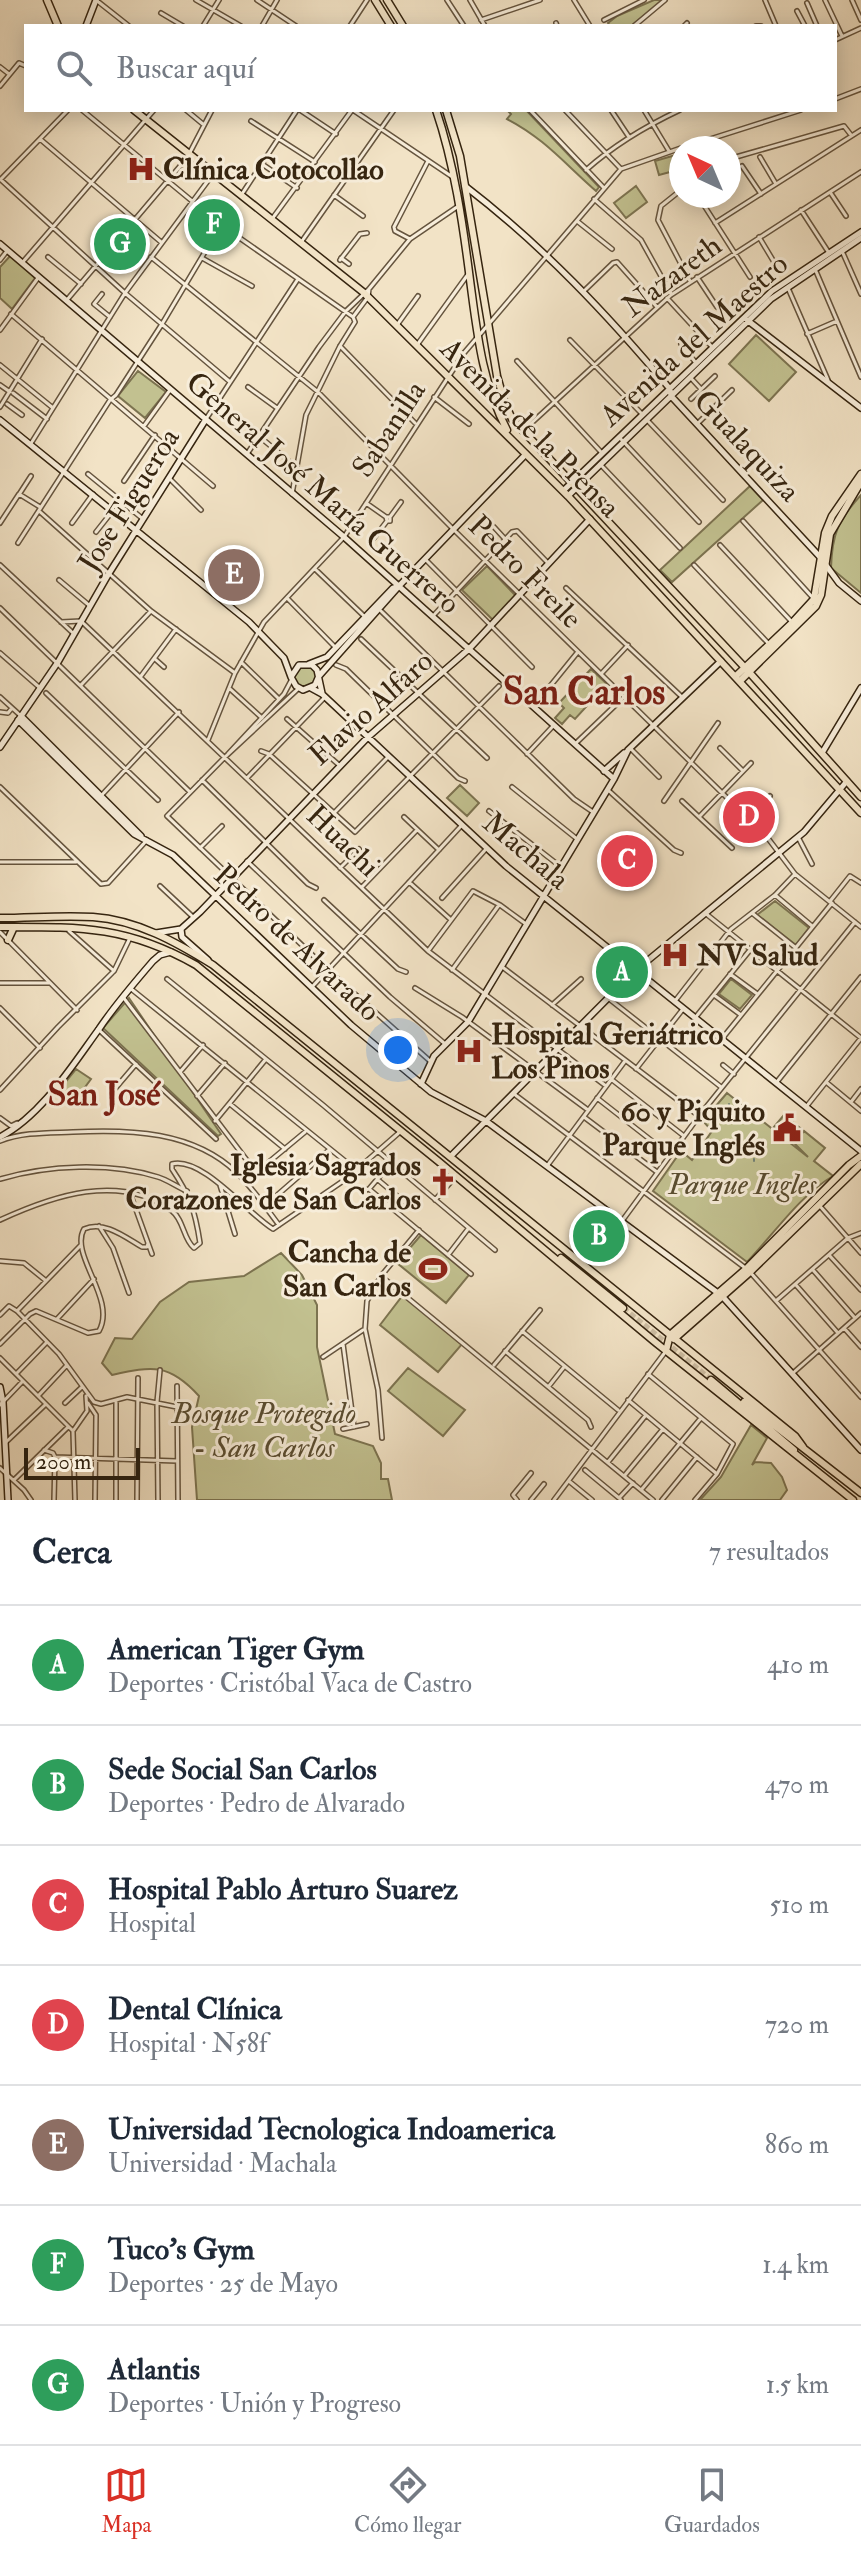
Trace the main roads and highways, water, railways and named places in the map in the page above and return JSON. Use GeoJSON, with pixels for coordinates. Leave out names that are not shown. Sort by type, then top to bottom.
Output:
{"type":"FeatureCollection","features":[{"type":"Feature","properties":{"kind":"main road"},"geometry":{"type":"LineString","coordinates":[[47,0],[57,24]]}},
{"type":"Feature","properties":{"kind":"main road"},"geometry":{"type":"LineString","coordinates":[[375,0],[390,24]]}},
{"type":"Feature","properties":{"kind":"main road"},"geometry":{"type":"LineString","coordinates":[[387,0],[402,24]]}},
{"type":"Feature","properties":{"kind":"main road","name":"Avenida de la Prensa"},"geometry":{"type":"LineString","coordinates":[[137,112],[367,293],[521,445],[526,454],[566,493],[861,813]]}},
{"type":"Feature","properties":{"kind":"main road"},"geometry":{"type":"LineString","coordinates":[[437,112],[454,178],[485,375],[513,440]]}},
{"type":"Feature","properties":{"kind":"main road","name":"Avenida de la Prensa"},"geometry":{"type":"LineString","coordinates":[[447,112],[457,141],[487,325],[505,404],[540,452],[861,797]]}},
{"type":"Feature","properties":{"kind":"main road"},"geometry":{"type":"LineString","coordinates":[[491,417],[498,411]]}},
{"type":"Feature","properties":{"kind":"main road"},"geometry":{"type":"LineString","coordinates":[[521,445],[540,452]]}},
{"type":"Feature","properties":{"kind":"main road"},"geometry":{"type":"LineString","coordinates":[[794,625],[814,599],[820,557],[832,516],[861,474]]}},
{"type":"Feature","properties":{"kind":"main road"},"geometry":{"type":"LineString","coordinates":[[738,678],[816,606],[826,567],[827,534],[861,482]]}},
{"type":"Feature","properties":{"kind":"main road"},"geometry":{"type":"LineString","coordinates":[[0,918],[94,917],[117,921],[174,941],[213,965],[696,1359],[795,1436],[803,1447]]}},
{"type":"Feature","properties":{"kind":"main road"},"geometry":{"type":"LineString","coordinates":[[8,940],[14,927]]}},
{"type":"Feature","properties":{"kind":"main road"},"geometry":{"type":"LineString","coordinates":[[0,930],[14,927],[97,929],[151,943],[204,971],[456,1175],[666,1351],[853,1500]]}},
{"type":"Feature","properties":{"kind":"main road"},"geometry":{"type":"LineString","coordinates":[[372,1109],[379,1100]]}},
{"type":"Feature","properties":{"kind":"main road"},"geometry":{"type":"LineString","coordinates":[[666,1351],[672,1337],[748,1270],[861,1154]]}},
{"type":"Feature","properties":{"kind":"main road"},"geometry":{"type":"LineString","coordinates":[[816,1203],[861,1164]]}},
{"type":"Feature","properties":{"kind":"main road"},"geometry":{"type":"LineString","coordinates":[[523,1231],[624,1307],[528,1221]]}},
{"type":"Feature","properties":{"kind":"main road"},"geometry":{"type":"LineString","coordinates":[[642,1331],[654,1335],[657,1330],[655,1324]]}},
{"type":"Feature","properties":{"kind":"main road"},"geometry":{"type":"LineString","coordinates":[[683,1364],[680,1358],[684,1353],[696,1359]]}},
{"type":"Feature","properties":{"kind":"main road"},"geometry":{"type":"LineString","coordinates":[[797,1454],[712,1378],[861,1493]]}},
{"type":"Feature","properties":{"kind":"waterway"},"geometry":{"type":"LineString","coordinates":[[752,1135],[754,1139]]}},
{"type":"Feature","properties":{"kind":"waterway"},"geometry":{"type":"LineString","coordinates":[[754,1144],[755,1148]]}},
{"type":"Feature","properties":{"kind":"tunnel"},"geometry":{"type":"LineString","coordinates":[[623,1308],[711,1380]]}},
{"type":"Feature","properties":{"kind":"place","name":"Clínica Cotocollao"},"geometry":{"type":"Point","coordinates":[141,169]}},
{"type":"Feature","properties":{"kind":"place","name":"Tuco's Gym"},"geometry":{"type":"Point","coordinates":[214,225]}},
{"type":"Feature","properties":{"kind":"place","name":"Atlantis"},"geometry":{"type":"Point","coordinates":[120,244]}},
{"type":"Feature","properties":{"kind":"place","name":"Universidad Tecnologica Indoamerica"},"geometry":{"type":"Point","coordinates":[234,575]}},
{"type":"Feature","properties":{"kind":"place","name":"Dental Clínica"},"geometry":{"type":"Point","coordinates":[749,817]}},
{"type":"Feature","properties":{"kind":"place","name":"Hospital Pablo Arturo Suarez"},"geometry":{"type":"Point","coordinates":[627,861]}},
{"type":"Feature","properties":{"kind":"place","name":"NV Salud"},"geometry":{"type":"Point","coordinates":[675,955]}},
{"type":"Feature","properties":{"kind":"place","name":"American Tiger Gym"},"geometry":{"type":"Point","coordinates":[622,972]}},
{"type":"Feature","properties":{"kind":"place","name":"Hospital Geriátrico Los Pinos"},"geometry":{"type":"Point","coordinates":[469,1051]}},
{"type":"Feature","properties":{"kind":"place","name":"60 y Piquito Parque Inglés"},"geometry":{"type":"Point","coordinates":[787,1128]}},
{"type":"Feature","properties":{"kind":"place","name":"Iglesia Sagrados Corazones de San Carlos"},"geometry":{"type":"Point","coordinates":[443,1182]}},
{"type":"Feature","properties":{"kind":"place","name":"Sede Social San Carlos"},"geometry":{"type":"Point","coordinates":[599,1236]}},
{"type":"Feature","properties":{"kind":"place","name":"Cancha de San Carlos"},"geometry":{"type":"Point","coordinates":[433,1269]}},
{"type":"Feature","properties":{"kind":"district","name":"San Carlos"},"geometry":{"type":"Point","coordinates":[584,692]}},
{"type":"Feature","properties":{"kind":"district","name":"San José"},"geometry":{"type":"Point","coordinates":[104,1094]}},
{"type":"Feature","properties":{"kind":"park label","name":"Parque Ingles"},"geometry":{"type":"Point","coordinates":[742,1184]}},
{"type":"Feature","properties":{"kind":"park label","name":"Bosque Protegido - San Carlos"},"geometry":{"type":"Point","coordinates":[264,1430]}}]}
